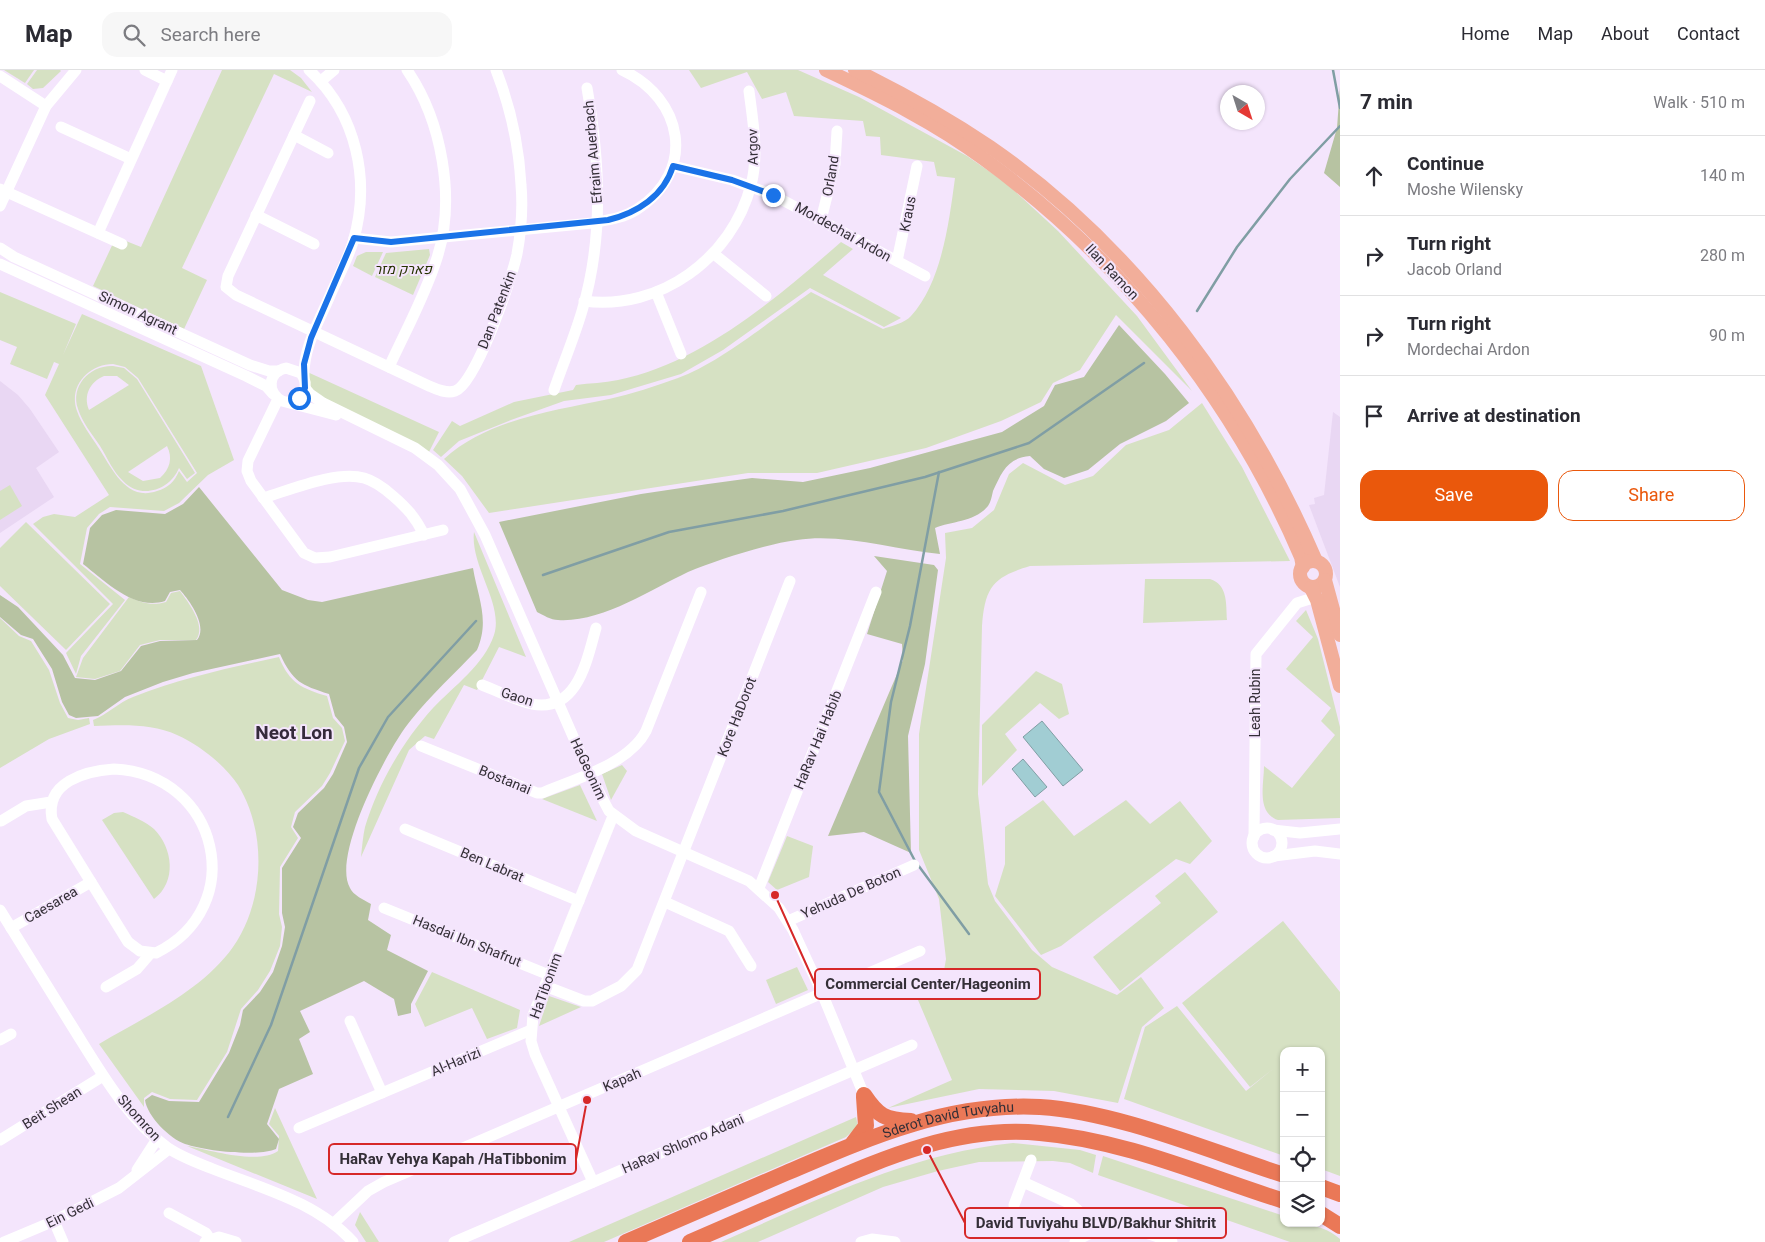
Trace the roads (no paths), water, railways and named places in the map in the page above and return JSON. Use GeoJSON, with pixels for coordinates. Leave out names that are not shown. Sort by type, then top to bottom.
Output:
{"type":"FeatureCollection","features":[{"type":"Feature","properties":{"kind":"highway"},"geometry":{"type":"LineString","coordinates":[[864,1095],[876,1112],[883,1116],[896,1120],[921,1120]]}},
{"type":"Feature","properties":{"kind":"highway"},"geometry":{"type":"LineString","coordinates":[[848,1147],[858,1139],[866,1126],[864,1095]]}},
{"type":"Feature","properties":{"kind":"highway","name":"Sderot David Tuvyahu"},"geometry":{"type":"LineString","coordinates":[[626,1242],[848,1147],[921,1120],[974,1109],[1041,1107],[1072,1112],[1134,1126],[1280,1174]]}},
{"type":"Feature","properties":{"kind":"highway","name":"Sderot David Tuvyahu"},"geometry":{"type":"LineString","coordinates":[[690,1242],[902,1153],[977,1134],[1039,1132],[1094,1141],[1280,1200]]}},
{"type":"Feature","properties":{"kind":"highway"},"geometry":{"type":"LineString","coordinates":[[1325,1188],[1340,1194]]}},
{"type":"Feature","properties":{"kind":"highway"},"geometry":{"type":"LineString","coordinates":[[1325,1215],[1340,1220]]}},
{"type":"Feature","properties":{"kind":"highway"},"geometry":{"type":"LineString","coordinates":[[1325,1217],[1340,1226]]}},
{"type":"Feature","properties":{"kind":"main road","name":"Ilan Ramon"},"geometry":{"type":"LineString","coordinates":[[826,70],[926,121],[983,158],[1060,219],[1107,265],[1171,339],[1221,409],[1277,504],[1301,557],[1302,567]]}},
{"type":"Feature","properties":{"kind":"main road","name":"Ilan Ramon"},"geometry":{"type":"LineString","coordinates":[[855,70],[933,111],[991,148],[1068,210],[1116,256],[1181,331],[1231,398],[1288,498],[1316,561]]}},
{"type":"Feature","properties":{"kind":"main road"},"geometry":{"type":"LineString","coordinates":[[1340,635],[1326,580],[1325,568],[1316,561],[1309,562],[1302,567],[1301,580],[1314,592],[1340,686]]}},
{"type":"Feature","properties":{"kind":"main road"},"geometry":{"type":"LineString","coordinates":[[1314,592],[1326,580]]}},
{"type":"Feature","properties":{"kind":"street"},"geometry":{"type":"LineString","coordinates":[[76,70],[46,106],[1,198],[98,233],[122,244]]}},
{"type":"Feature","properties":{"kind":"street"},"geometry":{"type":"LineString","coordinates":[[98,233],[170,75],[145,70]]}},
{"type":"Feature","properties":{"kind":"street"},"geometry":{"type":"LineString","coordinates":[[280,398],[299,398],[304,382],[304,364],[313,335],[354,238],[361,201],[358,157],[346,122],[321,81],[309,70]]}},
{"type":"Feature","properties":{"kind":"street"},"geometry":{"type":"LineString","coordinates":[[321,81],[334,70]]}},
{"type":"Feature","properties":{"kind":"street"},"geometry":{"type":"LineString","coordinates":[[389,367],[429,279],[442,237],[444,209],[441,159],[428,110],[408,70]]}},
{"type":"Feature","properties":{"kind":"street","name":"Dan Patenkin"},"geometry":{"type":"LineString","coordinates":[[256,215],[228,276],[226,287],[236,295],[313,335],[447,392],[455,391],[465,383],[487,341],[514,268],[520,230],[522,186],[519,159],[512,124],[496,70]]}},
{"type":"Feature","properties":{"kind":"street"},"geometry":{"type":"LineString","coordinates":[[354,238],[391,242],[598,222],[622,217],[645,204],[664,184],[673,166],[675,133],[664,104],[644,82],[622,70]]}},
{"type":"Feature","properties":{"kind":"street"},"geometry":{"type":"LineString","coordinates":[[0,76],[46,106]]}},
{"type":"Feature","properties":{"kind":"street","name":"Efraim Auerbach"},"geometry":{"type":"LineString","coordinates":[[554,390],[584,301],[598,222],[596,158],[587,88]]}},
{"type":"Feature","properties":{"kind":"street","name":"Argov"},"geometry":{"type":"LineString","coordinates":[[584,301],[625,300],[656,292],[693,273],[714,254],[735,223],[751,186],[755,152],[749,91]]}},
{"type":"Feature","properties":{"kind":"street"},"geometry":{"type":"LineString","coordinates":[[310,101],[256,215],[314,244]]}},
{"type":"Feature","properties":{"kind":"street"},"geometry":{"type":"LineString","coordinates":[[61,127],[132,159]]}},
{"type":"Feature","properties":{"kind":"street","name":"Orland"},"geometry":{"type":"LineString","coordinates":[[821,220],[835,164],[837,131]]}},
{"type":"Feature","properties":{"kind":"street"},"geometry":{"type":"LineString","coordinates":[[294,135],[328,153]]}},
{"type":"Feature","properties":{"kind":"street","name":"Mordechai Ardon"},"geometry":{"type":"LineString","coordinates":[[673,166],[751,186],[773,195],[925,276]]}},
{"type":"Feature","properties":{"kind":"street","name":"Kraus"},"geometry":{"type":"LineString","coordinates":[[897,261],[917,166]]}},
{"type":"Feature","properties":{"kind":"street","name":"Simon Agrant"},"geometry":{"type":"LineString","coordinates":[[0,248],[14,257],[250,365],[269,371],[282,369]]}},
{"type":"Feature","properties":{"kind":"street"},"geometry":{"type":"LineString","coordinates":[[714,254],[766,296]]}},
{"type":"Feature","properties":{"kind":"street","name":"Simon Agrant"},"geometry":{"type":"LineString","coordinates":[[0,264],[261,383],[280,398]]}},
{"type":"Feature","properties":{"kind":"street"},"geometry":{"type":"LineString","coordinates":[[656,292],[681,354]]}},
{"type":"Feature","properties":{"kind":"street"},"geometry":{"type":"LineString","coordinates":[[313,335],[300,355],[272,379],[280,398],[247,466],[249,478],[297,546],[304,553],[315,558],[330,558],[443,530]]}},
{"type":"Feature","properties":{"kind":"street"},"geometry":{"type":"LineString","coordinates":[[282,369],[296,370],[304,382]]}},
{"type":"Feature","properties":{"kind":"street","name":"HaGeonim"},"geometry":{"type":"LineString","coordinates":[[304,382],[319,400],[427,456],[460,489],[485,536],[589,773],[613,816],[636,831],[684,854],[738,876],[759,888],[779,908],[788,921],[822,993],[864,1095]]}},
{"type":"Feature","properties":{"kind":"street","name":"HaGeonim"},"geometry":{"type":"LineString","coordinates":[[280,398],[369,425]]}},
{"type":"Feature","properties":{"kind":"street"},"geometry":{"type":"LineString","coordinates":[[263,498],[334,478],[358,477],[379,484],[407,508],[417,520],[424,535]]}},
{"type":"Feature","properties":{"kind":"street","name":"Kore HaDorot"},"geometry":{"type":"LineString","coordinates":[[665,902],[790,581]]}},
{"type":"Feature","properties":{"kind":"street"},"geometry":{"type":"LineString","coordinates":[[589,773],[627,753],[642,739],[701,592]]}},
{"type":"Feature","properties":{"kind":"street","name":"HaRav Hai Habib"},"geometry":{"type":"LineString","coordinates":[[759,888],[876,592]]}},
{"type":"Feature","properties":{"kind":"street","name":"Leah Rubin"},"geometry":{"type":"LineString","coordinates":[[1254,837],[1256,654],[1290,609],[1314,592]]}},
{"type":"Feature","properties":{"kind":"street"},"geometry":{"type":"LineString","coordinates":[[557,700],[571,691],[581,678],[596,628]]}},
{"type":"Feature","properties":{"kind":"street","name":"Gaon"},"geometry":{"type":"LineString","coordinates":[[482,685],[529,703],[543,705],[557,700]]}},
{"type":"Feature","properties":{"kind":"street","name":"Bostanai"},"geometry":{"type":"LineString","coordinates":[[421,746],[537,793],[542,793],[589,773]]}},
{"type":"Feature","properties":{"kind":"street"},"geometry":{"type":"LineString","coordinates":[[1,821],[26,806],[51,802],[65,784],[86,773],[114,769],[130,770],[156,777],[170,785],[181,795],[199,818],[210,844],[212,875],[209,891],[202,908],[183,935],[164,950],[150,954],[137,969],[106,987]]}},
{"type":"Feature","properties":{"kind":"street","name":"Caesarea"},"geometry":{"type":"LineString","coordinates":[[51,802],[52,819],[128,942],[140,951],[150,954]]}},
{"type":"Feature","properties":{"kind":"street"},"geometry":{"type":"LineString","coordinates":[[1255,809],[1260,822],[1278,834],[1281,842],[1280,849],[1274,856]]}},
{"type":"Feature","properties":{"kind":"street","name":"HaTibonim"},"geometry":{"type":"LineString","coordinates":[[593,1182],[535,1054],[531,1030],[533,1014],[613,816]]}},
{"type":"Feature","properties":{"kind":"street","name":"Ben Labrat"},"geometry":{"type":"LineString","coordinates":[[405,829],[578,901]]}},
{"type":"Feature","properties":{"kind":"street"},"geometry":{"type":"LineString","coordinates":[[1340,829],[1300,833],[1272,829],[1262,830],[1254,837],[1252,846],[1257,854],[1265,858],[1315,851],[1340,854]]}},
{"type":"Feature","properties":{"kind":"street","name":"Yehuda De Boton"},"geometry":{"type":"LineString","coordinates":[[788,921],[914,864]]}},
{"type":"Feature","properties":{"kind":"street","name":"Caesarea"},"geometry":{"type":"LineString","coordinates":[[12,928],[91,882]]}},
{"type":"Feature","properties":{"kind":"street"},"geometry":{"type":"LineString","coordinates":[[665,902],[729,931],[751,966]]}},
{"type":"Feature","properties":{"kind":"street","name":"Hasdai Ibn Shafrut"},"geometry":{"type":"LineString","coordinates":[[384,908],[547,981],[584,1001],[592,1001],[621,986],[631,978],[642,961],[665,902]]}},
{"type":"Feature","properties":{"kind":"street","name":"Shomron"},"geometry":{"type":"LineString","coordinates":[[0,910],[104,1076],[140,1122],[157,1139],[169,1149],[201,1164],[306,1206],[334,1223],[353,1242]]}},
{"type":"Feature","properties":{"kind":"street","name":"Kapah"},"geometry":{"type":"LineString","coordinates":[[334,1223],[368,1190],[384,1182],[920,951]]}},
{"type":"Feature","properties":{"kind":"street"},"geometry":{"type":"LineString","coordinates":[[350,1021],[382,1093]]}},
{"type":"Feature","properties":{"kind":"street","name":"Al-Harizi"},"geometry":{"type":"LineString","coordinates":[[299,1128],[531,1030]]}},
{"type":"Feature","properties":{"kind":"street"},"geometry":{"type":"LineString","coordinates":[[0,1040],[11,1034]]}},
{"type":"Feature","properties":{"kind":"street","name":"HaRav Shlomo Adani"},"geometry":{"type":"LineString","coordinates":[[454,1242],[912,1045]]}},
{"type":"Feature","properties":{"kind":"street","name":"Beit Shean"},"geometry":{"type":"LineString","coordinates":[[0,1140],[104,1076]]}},
{"type":"Feature","properties":{"kind":"street","name":"Ein Gedi"},"geometry":{"type":"LineString","coordinates":[[132,1178],[157,1139]]}},
{"type":"Feature","properties":{"kind":"street","name":"Ein Gedi"},"geometry":{"type":"LineString","coordinates":[[4,1242],[54,1222],[119,1188],[169,1149]]}},
{"type":"Feature","properties":{"kind":"street"},"geometry":{"type":"LineString","coordinates":[[1014,1205],[1031,1160]]}},
{"type":"Feature","properties":{"kind":"street"},"geometry":{"type":"LineString","coordinates":[[1023,1182],[1071,1204],[1099,1229]]}},
{"type":"Feature","properties":{"kind":"street"},"geometry":{"type":"LineString","coordinates":[[169,1213],[206,1233],[208,1240],[219,1237],[236,1242]]}},
{"type":"Feature","properties":{"kind":"street"},"geometry":{"type":"LineString","coordinates":[[54,1222],[62,1242]]}},
{"type":"Feature","properties":{"kind":"street"},"geometry":{"type":"LineString","coordinates":[[1075,1242],[1099,1229],[1119,1227],[1129,1228],[1172,1242]]}},
{"type":"Feature","properties":{"kind":"street"},"geometry":{"type":"LineString","coordinates":[[860,1242],[872,1239],[895,1242]]}},
{"type":"Feature","properties":{"kind":"waterway"},"geometry":{"type":"LineString","coordinates":[[1333,70],[1340,108]]}},
{"type":"Feature","properties":{"kind":"waterway"},"geometry":{"type":"LineString","coordinates":[[1197,311],[1237,247],[1290,179],[1340,126]]}},
{"type":"Feature","properties":{"kind":"waterway"},"geometry":{"type":"LineString","coordinates":[[543,575],[669,532],[783,511],[925,477],[1029,443],[1144,363]]}},
{"type":"Feature","properties":{"kind":"waterway"},"geometry":{"type":"LineString","coordinates":[[915,861],[879,792],[891,702],[910,626],[939,472]]}},
{"type":"Feature","properties":{"kind":"waterway"},"geometry":{"type":"LineString","coordinates":[[228,1117],[271,1025],[359,768],[388,717],[476,621]]}},
{"type":"Feature","properties":{"kind":"waterway"},"geometry":{"type":"LineString","coordinates":[[918,865],[969,934]]}},
{"type":"Feature","properties":{"kind":"place","name":"Commercial Center/Hageonim"},"geometry":{"type":"Point","coordinates":[775,895]}},
{"type":"Feature","properties":{"kind":"place","name":"HaRav Yehya Kapah /HaTibbonim"},"geometry":{"type":"Point","coordinates":[587,1100]}},
{"type":"Feature","properties":{"kind":"place","name":"David Tuviyahu BLVD/Bakhur Shitrit"},"geometry":{"type":"Point","coordinates":[927,1150]}},
{"type":"Feature","properties":{"kind":"district","name":"Neot Lon"},"geometry":{"type":"Point","coordinates":[294,733]}},
{"type":"Feature","properties":{"kind":"park label","name":"פארק מזר"},"geometry":{"type":"Point","coordinates":[403,269]}}]}
